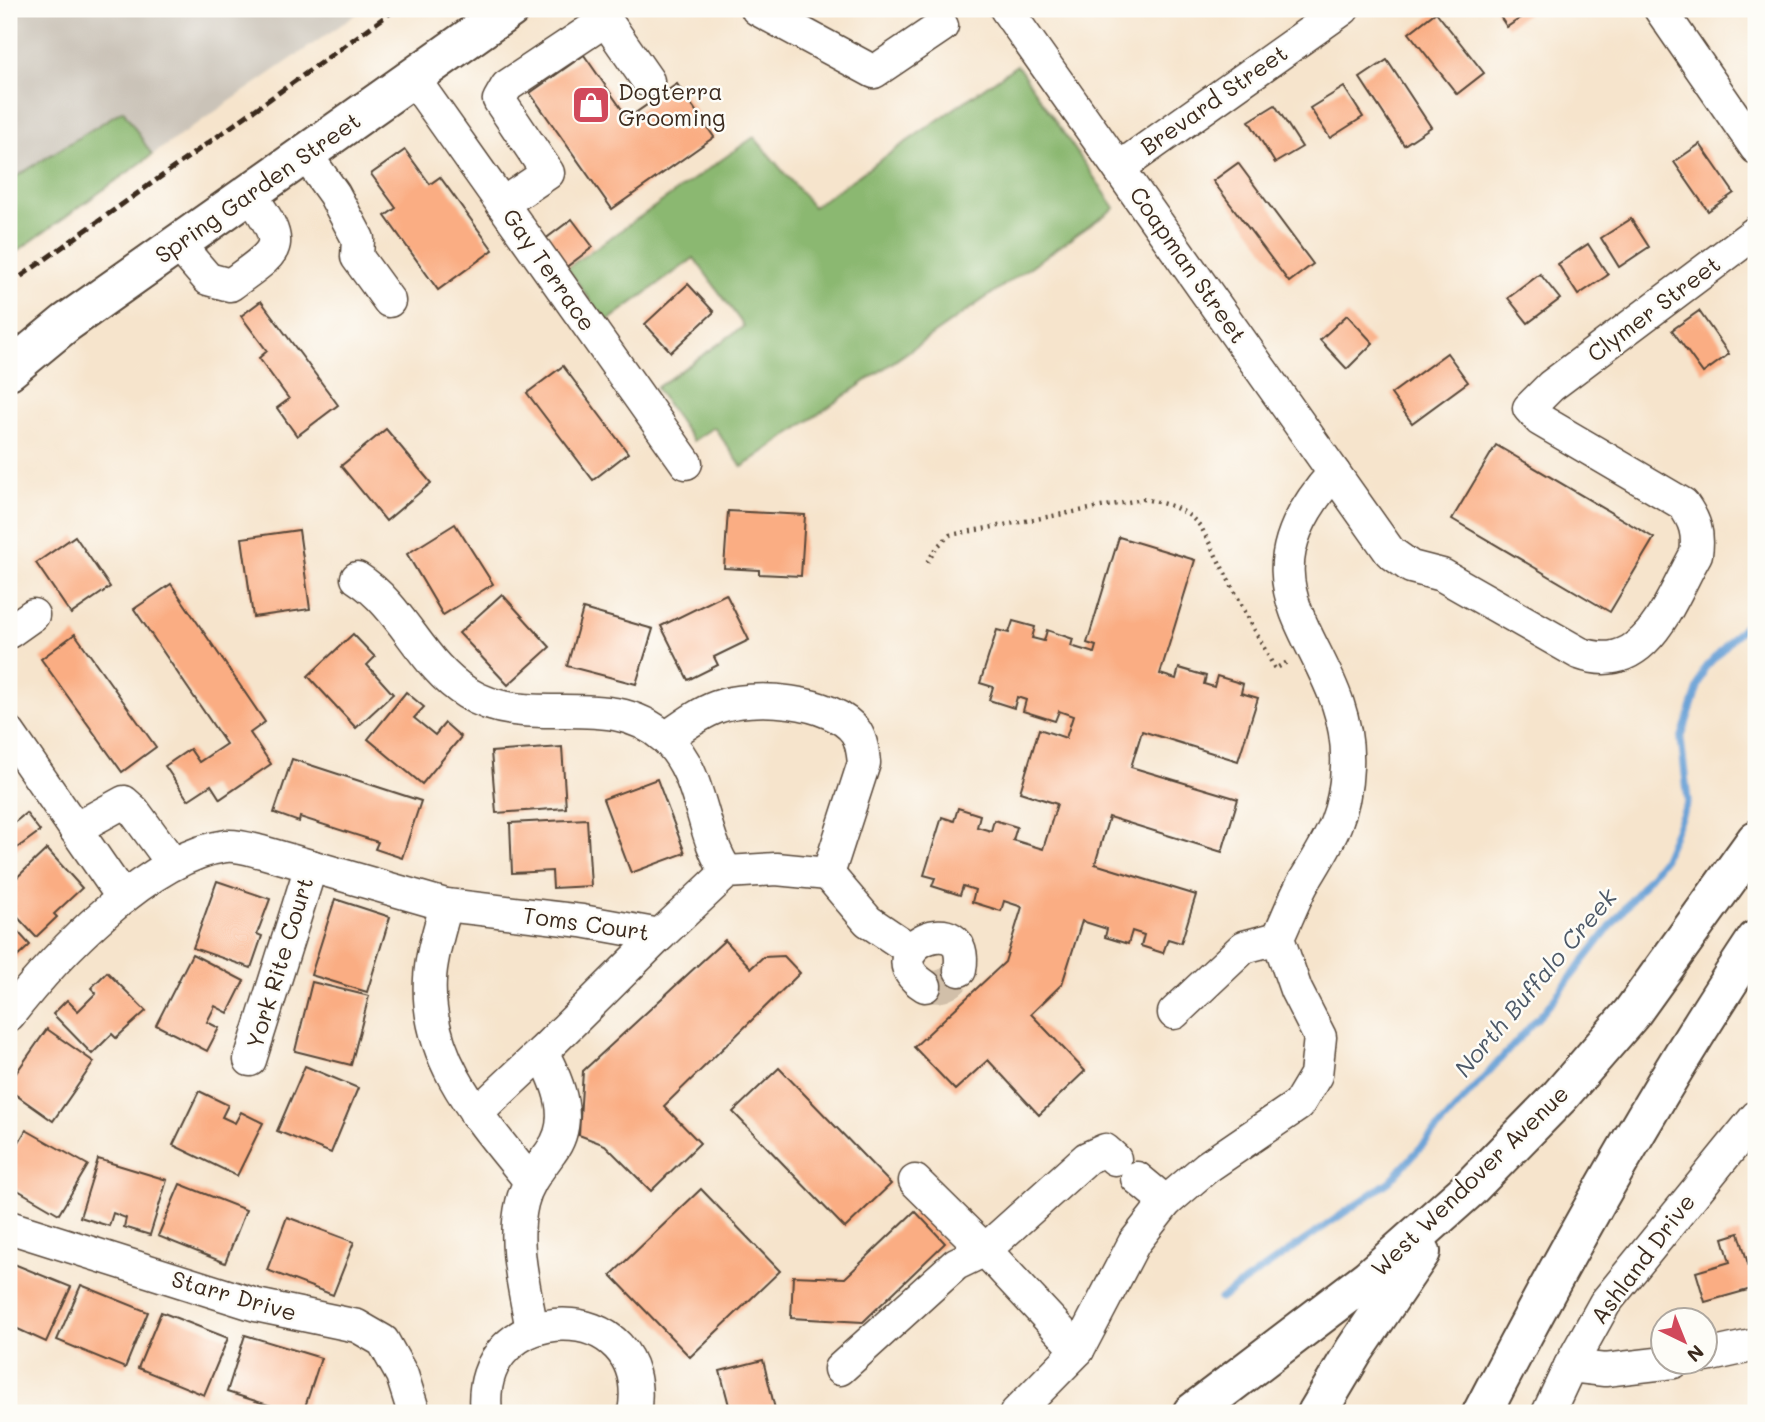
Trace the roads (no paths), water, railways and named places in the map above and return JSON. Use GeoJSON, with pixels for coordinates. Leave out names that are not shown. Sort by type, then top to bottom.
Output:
{"type":"FeatureCollection","features":[{"type":"Feature","properties":{"kind":"main road","name":"Spring Garden Street"},"geometry":{"type":"LineString","coordinates":[[9,370],[66,323],[510,9]]}},
{"type":"Feature","properties":{"kind":"main road","name":"West Wendover Avenue"},"geometry":{"type":"LineString","coordinates":[[1192,1413],[1369,1278],[1469,1189],[1560,1096],[1631,1014],[1756,840]]}},
{"type":"Feature","properties":{"kind":"main road"},"geometry":{"type":"LineString","coordinates":[[1482,1413],[1563,1257],[1682,1052],[1756,940]]}},
{"type":"Feature","properties":{"kind":"main road"},"geometry":{"type":"LineString","coordinates":[[1317,1413],[1398,1283],[1469,1189]]}},
{"type":"Feature","properties":{"kind":"main road"},"geometry":{"type":"LineString","coordinates":[[1453,1413],[1513,1323],[1563,1257]]}},
{"type":"Feature","properties":{"kind":"street"},"geometry":{"type":"LineString","coordinates":[[757,9],[874,72],[942,26]]}},
{"type":"Feature","properties":{"kind":"street","name":"Coapman Street"},"geometry":{"type":"LineString","coordinates":[[1006,9],[1368,522]]}},
{"type":"Feature","properties":{"kind":"street","name":"Brevard Street"},"geometry":{"type":"LineString","coordinates":[[1119,168],[1343,9]]}},
{"type":"Feature","properties":{"kind":"street"},"geometry":{"type":"LineString","coordinates":[[1660,9],[1756,148]]}},
{"type":"Feature","properties":{"kind":"street"},"geometry":{"type":"LineString","coordinates":[[502,204],[548,173],[499,100],[507,86],[602,14],[649,80]]}},
{"type":"Feature","properties":{"kind":"street","name":"Gay Terrace"},"geometry":{"type":"LineString","coordinates":[[413,78],[686,463]]}},
{"type":"Feature","properties":{"kind":"street"},"geometry":{"type":"LineString","coordinates":[[306,155],[334,194],[358,239],[358,257],[389,301]]}},
{"type":"Feature","properties":{"kind":"street"},"geometry":{"type":"LineString","coordinates":[[178,244],[208,279],[230,285],[271,256],[276,238],[271,224],[250,194]]}},
{"type":"Feature","properties":{"kind":"street","name":"Clymer Street"},"geometry":{"type":"LineString","coordinates":[[1368,522],[1390,552],[1411,567],[1442,575],[1579,653],[1596,659],[1611,659],[1634,652],[1647,640],[1696,554],[1699,538],[1694,520],[1683,504],[1540,420],[1529,408],[1551,386],[1756,232]]}},
{"type":"Feature","properties":{"kind":"street"},"geometry":{"type":"LineString","coordinates":[[1016,1413],[1078,1350],[1134,1243],[1166,1202],[1208,1167],[1298,1105],[1316,1074],[1320,1037],[1296,990],[1278,938],[1301,886],[1328,847],[1342,805],[1348,766],[1344,724],[1332,684],[1291,606],[1287,566],[1294,531],[1311,497],[1334,473]]}},
{"type":"Feature","properties":{"kind":"street"},"geometry":{"type":"LineString","coordinates":[[357,578],[379,592],[436,666],[467,694],[513,710],[615,713],[636,718],[666,738],[691,778],[700,799],[715,855],[727,872],[776,869],[828,874],[868,921],[911,950]]}},
{"type":"Feature","properties":{"kind":"street"},"geometry":{"type":"LineString","coordinates":[[666,738],[702,714],[748,699],[795,704],[842,720],[855,732],[863,747],[864,764],[828,874]]}},
{"type":"Feature","properties":{"kind":"street"},"geometry":{"type":"LineString","coordinates":[[9,733],[123,898],[76,942],[9,1015]]}},
{"type":"Feature","properties":{"kind":"street"},"geometry":{"type":"LineString","coordinates":[[75,829],[124,802],[134,811],[173,864]]}},
{"type":"Feature","properties":{"kind":"street","name":"Toms Court"},"geometry":{"type":"LineString","coordinates":[[123,898],[173,864],[198,852],[239,846],[446,905],[660,935],[727,872]]}},
{"type":"Feature","properties":{"kind":"street","name":"York Rite Court"},"geometry":{"type":"LineString","coordinates":[[250,1060],[311,866]]}},
{"type":"Feature","properties":{"kind":"street"},"geometry":{"type":"LineString","coordinates":[[446,905],[430,979],[433,1019],[446,1064],[464,1099],[530,1181]]}},
{"type":"Feature","properties":{"kind":"street"},"geometry":{"type":"LineString","coordinates":[[476,1114],[660,935]]}},
{"type":"Feature","properties":{"kind":"street"},"geometry":{"type":"LineString","coordinates":[[925,986],[909,967],[911,950],[924,937],[942,935],[956,945],[960,953],[960,970]]}},
{"type":"Feature","properties":{"kind":"street"},"geometry":{"type":"LineString","coordinates":[[1174,1013],[1244,947],[1278,938]]}},
{"type":"Feature","properties":{"kind":"street"},"geometry":{"type":"LineString","coordinates":[[532,1329],[517,1231],[530,1181],[554,1150],[563,1119],[561,1089],[542,1052]]}},
{"type":"Feature","properties":{"kind":"street","name":"Ashland Drive"},"geometry":{"type":"LineString","coordinates":[[1548,1413],[1605,1303],[1756,1117]]}},
{"type":"Feature","properties":{"kind":"street"},"geometry":{"type":"LineString","coordinates":[[840,1369],[956,1264],[985,1250],[1087,1158],[1105,1150],[1166,1202]]}},
{"type":"Feature","properties":{"kind":"street"},"geometry":{"type":"LineString","coordinates":[[915,1181],[985,1250],[1078,1350]]}},
{"type":"Feature","properties":{"kind":"street","name":"Starr Drive"},"geometry":{"type":"LineString","coordinates":[[9,1227],[243,1301],[357,1326],[383,1341],[402,1375],[414,1413]]}},
{"type":"Feature","properties":{"kind":"street"},"geometry":{"type":"LineString","coordinates":[[486,1413],[486,1389],[492,1369],[509,1345],[532,1329],[546,1325],[574,1324],[600,1332],[612,1340],[629,1362],[634,1375],[634,1413]]}},
{"type":"Feature","properties":{"kind":"street"},"geometry":{"type":"LineString","coordinates":[[1720,1353],[1756,1345]]}},
{"type":"Feature","properties":{"kind":"street"},"geometry":{"type":"LineString","coordinates":[[1570,1366],[1605,1370],[1650,1365]]}},
{"type":"Feature","properties":{"kind":"waterway","name":"North Buffalo Creek"},"geometry":{"type":"LineString","coordinates":[[1220,1299],[1390,1181],[1546,1009],[1664,858],[1688,801],[1681,739],[1704,669],[1756,613]]}},
{"type":"Feature","properties":{"kind":"tunnel"},"geometry":{"type":"LineString","coordinates":[[925,986],[945,984],[960,970]]}},
{"type":"Feature","properties":{"kind":"railway"},"geometry":{"type":"LineString","coordinates":[[9,285],[396,9]]}},
{"type":"Feature","properties":{"kind":"place","name":"Dogterra Grooming"},"geometry":{"type":"Point","coordinates":[591,105]}}]}
